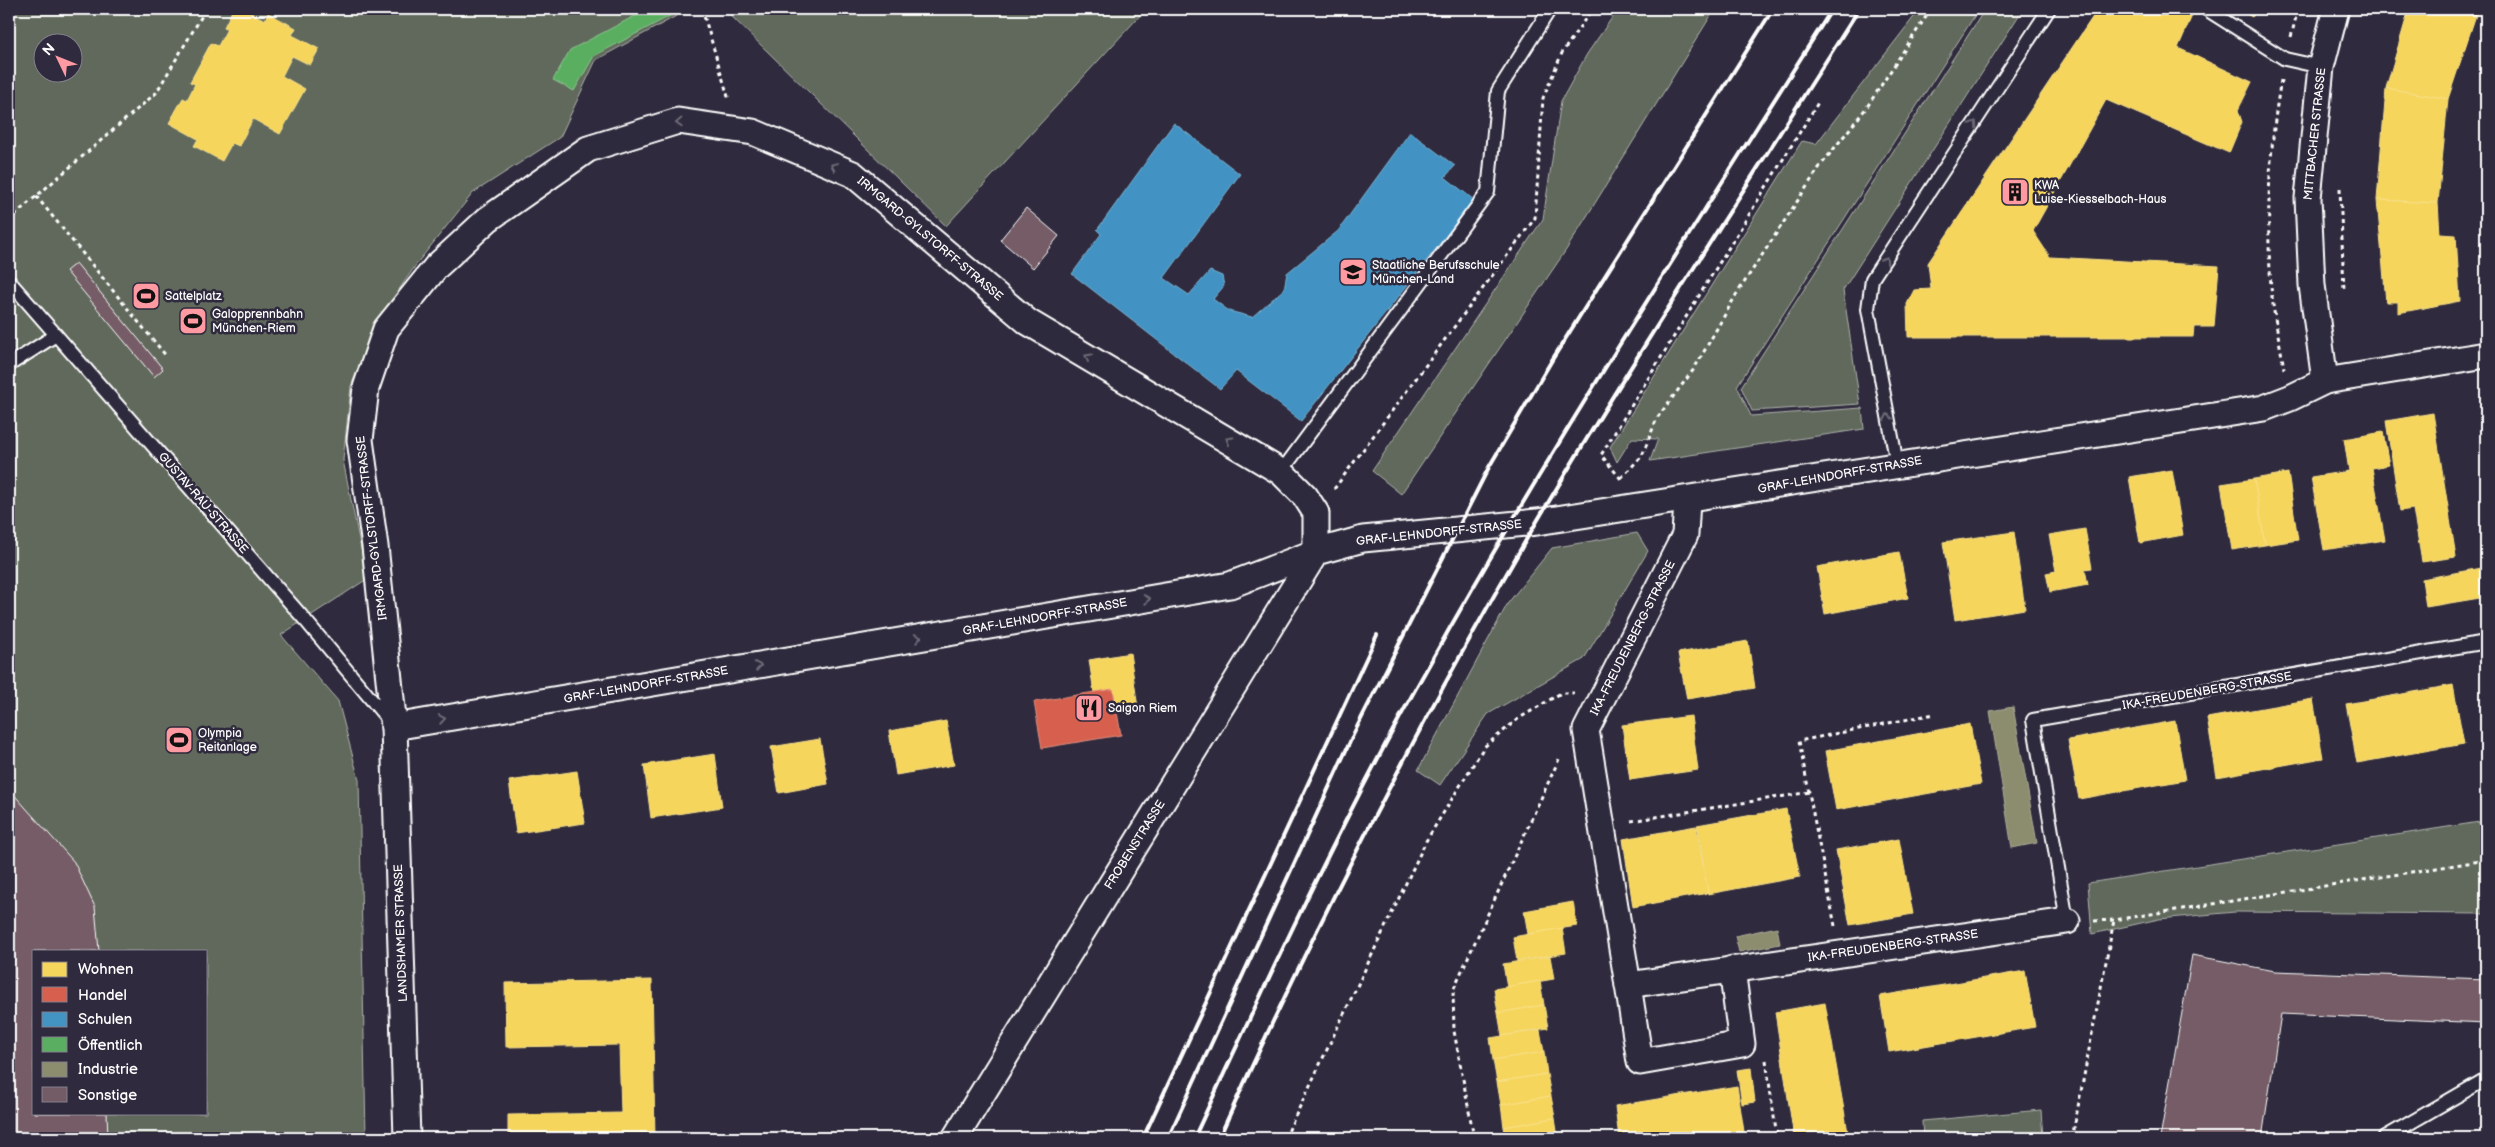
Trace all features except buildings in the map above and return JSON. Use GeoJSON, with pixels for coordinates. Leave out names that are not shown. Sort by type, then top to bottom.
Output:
{"type":"FeatureCollection","features":[{"type":"Feature","properties":{"kind":"street","name":"MITTBACHER STRASSE"},"geometry":{"type":"LineString","coordinates":[[2325,381],[2312,285],[2308,198],[2321,67],[2336,9]]}},
{"type":"Feature","properties":{"kind":"street","name":"IRMGARD-GYLSTORFF-STRASSE"},"geometry":{"type":"LineString","coordinates":[[394,727],[375,546],[360,440],[366,388],[386,329],[436,267],[488,220],[588,149],[678,121],[753,132],[853,174],[1028,322],[1276,468],[1305,496],[1316,513]]}},
{"type":"Feature","properties":{"kind":"street","name":"GRAF-LEHNDORFF-STRASSE"},"geometry":{"type":"LineString","coordinates":[[394,727],[1230,585],[1316,552],[1363,539],[1537,522],[1687,500],[1897,464],[2264,408],[2325,381],[2486,356]]}},
{"type":"Feature","properties":{"kind":"street","name":"IKA-FREUDENBERG-STRASSE"},"geometry":{"type":"LineString","coordinates":[[1687,500],[1685,536],[1604,691],[1586,730],[1628,985],[2066,921]]}},
{"type":"Feature","properties":{"kind":"street"},"geometry":{"type":"LineString","coordinates":[[1316,513],[1316,552]]}},
{"type":"Feature","properties":{"kind":"street","name":"FROBENSTRASSE"},"geometry":{"type":"LineString","coordinates":[[955,1138],[1316,552]]}},
{"type":"Feature","properties":{"kind":"street","name":"LANDSHAMER STRASSE"},"geometry":{"type":"LineString","coordinates":[[394,727],[407,1138]]}},
{"type":"Feature","properties":{"kind":"street"},"geometry":{"type":"LineString","coordinates":[[1628,985],[1640,1062],[1742,1044],[1732,969]]}},
{"type":"Feature","properties":{"kind":"lane"},"geometry":{"type":"LineString","coordinates":[[1276,468],[1488,192],[1498,91],[1550,9]]}},
{"type":"Feature","properties":{"kind":"lane"},"geometry":{"type":"LineString","coordinates":[[1897,464],[1868,309],[1872,279],[2049,9]]}},
{"type":"Feature","properties":{"kind":"lane"},"geometry":{"type":"LineString","coordinates":[[2206,9],[2285,59],[2321,67]]}},
{"type":"Feature","properties":{"kind":"lane","name":"GUSTAV-RAU-STRASSE"},"geometry":{"type":"LineString","coordinates":[[9,281],[306,621],[394,727]]}},
{"type":"Feature","properties":{"kind":"lane"},"geometry":{"type":"LineString","coordinates":[[9,364],[56,335]]}},
{"type":"Feature","properties":{"kind":"lane","name":"IKA-FREUDENBERG-STRASSE"},"geometry":{"type":"LineString","coordinates":[[2066,921],[2033,720],[2486,642]]}},
{"type":"Feature","properties":{"kind":"lane"},"geometry":{"type":"LineString","coordinates":[[2384,1138],[2486,1078]]}},
{"type":"Feature","properties":{"kind":"path"},"geometry":{"type":"LineString","coordinates":[[9,215],[11,218],[156,93],[206,9]]}},
{"type":"Feature","properties":{"kind":"path"},"geometry":{"type":"LineString","coordinates":[[702,9],[738,130]]}},
{"type":"Feature","properties":{"kind":"path"},"geometry":{"type":"LineString","coordinates":[[1316,513],[1535,218],[1543,98],[1562,53],[1592,9]]}},
{"type":"Feature","properties":{"kind":"path"},"geometry":{"type":"LineString","coordinates":[[1820,101],[1601,455],[1620,478],[1642,456],[1657,418],[1694,369],[1736,295],[1821,165],[1867,107],[1931,9]]}},
{"type":"Feature","properties":{"kind":"path"},"geometry":{"type":"LineString","coordinates":[[2340,187],[2345,299]]}},
{"type":"Feature","properties":{"kind":"path"},"geometry":{"type":"LineString","coordinates":[[36,196],[167,357]]}},
{"type":"Feature","properties":{"kind":"path"},"geometry":{"type":"LineString","coordinates":[[1285,1138],[1426,841],[1484,747],[1518,719],[1561,693],[1604,691]]}},
{"type":"Feature","properties":{"kind":"path"},"geometry":{"type":"LineString","coordinates":[[1841,953],[1799,741],[1934,714]]}},
{"type":"Feature","properties":{"kind":"path"},"geometry":{"type":"LineString","coordinates":[[1474,1138],[1454,1031],[1453,990],[1551,776],[1566,747],[1586,730]]}},
{"type":"Feature","properties":{"kind":"path"},"geometry":{"type":"LineString","coordinates":[[1603,825],[1810,792]]}},
{"type":"Feature","properties":{"kind":"path"},"geometry":{"type":"LineString","coordinates":[[2066,921],[2114,920],[2486,860]]}},
{"type":"Feature","properties":{"kind":"path"},"geometry":{"type":"LineString","coordinates":[[2072,1138],[2114,920]]}},
{"type":"Feature","properties":{"kind":"path"},"geometry":{"type":"LineString","coordinates":[[1742,1044],[1763,1042],[1777,1138]]}},
{"type":"Feature","properties":{"kind":"green space"},"geometry":{"type":"Polygon","coordinates":[[[9,9],[689,9],[596,60],[560,137],[473,193],[418,262],[378,320],[351,386],[343,460],[367,579],[281,635],[338,701],[359,780],[366,1138],[9,1138],[9,9]]]}},
{"type":"Feature","properties":{"kind":"green space"},"geometry":{"type":"Polygon","coordinates":[[[724,9],[1146,9],[946,226],[724,9]]]}},
{"type":"Feature","properties":{"kind":"green space"},"geometry":{"type":"Polygon","coordinates":[[[1618,9],[1715,9],[1566,250],[1401,494],[1372,471],[1543,219],[1561,101],[1587,54],[1618,9]]]}},
{"type":"Feature","properties":{"kind":"green space"},"geometry":{"type":"Polygon","coordinates":[[[1920,9],[1979,9],[1737,386],[1751,416],[1862,408],[1864,429],[1650,461],[1658,439],[1632,438],[1617,462],[1610,447],[1802,141],[1816,144],[1920,9]]]}},
{"type":"Feature","properties":{"kind":"green space"},"geometry":{"type":"Polygon","coordinates":[[[1985,9],[2023,9],[1843,290],[1860,404],[1752,411],[1741,387],[1985,9]]]}},
{"type":"Feature","properties":{"kind":"green space"},"geometry":{"type":"Polygon","coordinates":[[[1637,533],[1648,551],[1584,659],[1488,714],[1440,785],[1418,770],[1508,603],[1552,548],[1637,533]]]}},
{"type":"Feature","properties":{"kind":"green space"},"geometry":{"type":"Polygon","coordinates":[[[2486,821],[2486,914],[2235,912],[2159,919],[2092,934],[2088,883],[2486,821]]]}},
{"type":"Feature","properties":{"kind":"green space"},"geometry":{"type":"Polygon","coordinates":[[[2041,1110],[2043,1138],[1923,1138],[1922,1121],[2041,1110]]]}},
{"type":"Feature","properties":{"kind":"railway"},"geometry":{"type":"LineString","coordinates":[[1168,1138],[1354,733],[1489,467],[1552,360],[1773,9]]}},
{"type":"Feature","properties":{"kind":"railway"},"geometry":{"type":"LineString","coordinates":[[1194,1138],[1336,840],[1429,665],[1575,416],[1832,9]]}},
{"type":"Feature","properties":{"kind":"railway"},"geometry":{"type":"LineString","coordinates":[[1219,1138],[1292,981],[1369,826],[1493,598],[1615,393],[1859,9]]}},
{"type":"Feature","properties":{"kind":"railway"},"geometry":{"type":"LineString","coordinates":[[1143,1138],[1377,635]]}},
{"type":"Feature","properties":{"kind":"place","name":"KWA Luise-Kiesselbach-Haus"},"geometry":{"type":"Point","coordinates":[2015,192]}},
{"type":"Feature","properties":{"kind":"place","name":"Staatliche Berufsschule München-Land"},"geometry":{"type":"Point","coordinates":[1353,272]}},
{"type":"Feature","properties":{"kind":"place","name":"Sattelplatz"},"geometry":{"type":"Point","coordinates":[146,296]}},
{"type":"Feature","properties":{"kind":"place","name":"Galopprennbahn München-Riem"},"geometry":{"type":"Point","coordinates":[193,321]}},
{"type":"Feature","properties":{"kind":"place","name":"Saigon Riem"},"geometry":{"type":"Point","coordinates":[1089,708]}},
{"type":"Feature","properties":{"kind":"place","name":"Olympia Reitanlage"},"geometry":{"type":"Point","coordinates":[179,740]}}]}
